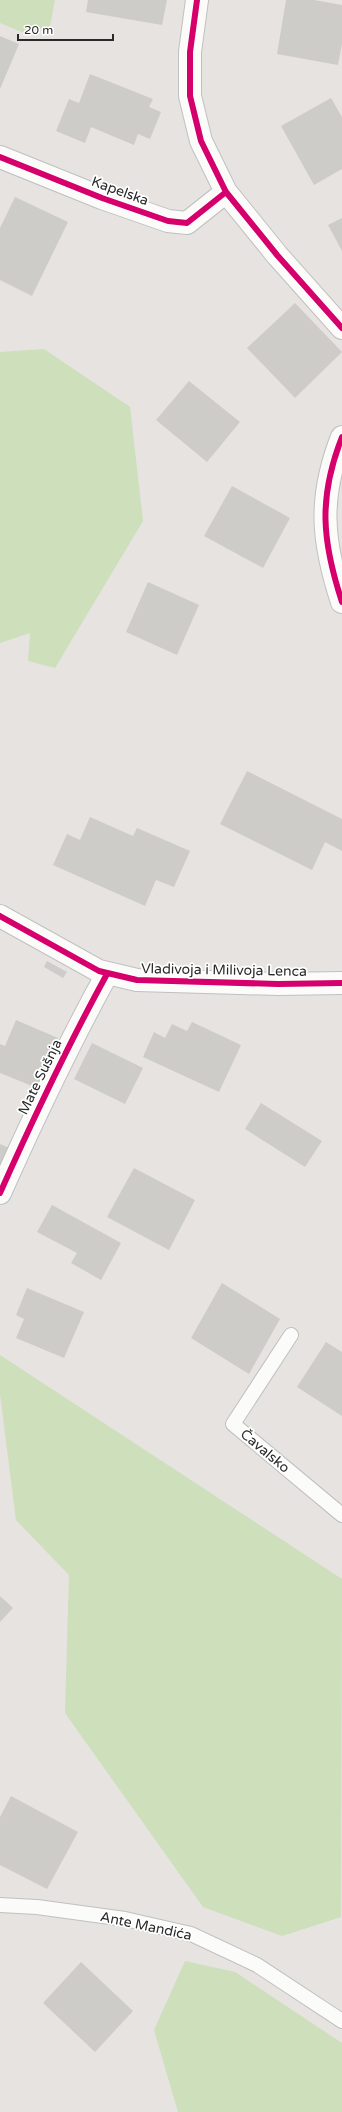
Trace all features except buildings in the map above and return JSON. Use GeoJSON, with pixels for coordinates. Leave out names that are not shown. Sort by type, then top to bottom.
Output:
{"type":"FeatureCollection","features":[{"type":"Feature","properties":{"kind":"street"},"geometry":{"type":"LineString","coordinates":[[197,0],[190,52],[190,96],[201,142],[226,192],[277,255],[342,328]]}},
{"type":"Feature","properties":{"kind":"street","name":"Kapelska"},"geometry":{"type":"LineString","coordinates":[[0,157],[102,198],[168,221],[186,223],[226,192]]}},
{"type":"Feature","properties":{"kind":"street"},"geometry":{"type":"LineString","coordinates":[[342,437],[331,464],[324,514],[330,565],[342,602]]}},
{"type":"Feature","properties":{"kind":"street","name":"Vladivoja i Milivoja Lenca"},"geometry":{"type":"LineString","coordinates":[[0,916],[107,974],[137,980],[169,982],[342,983]]}},
{"type":"Feature","properties":{"kind":"street","name":"Mate Sušnja"},"geometry":{"type":"LineString","coordinates":[[0,1193],[37,1111],[82,1019],[107,974]]}},
{"type":"Feature","properties":{"kind":"lane","name":"Čavalsko"},"geometry":{"type":"LineString","coordinates":[[291,1335],[233,1424],[342,1515]]}},
{"type":"Feature","properties":{"kind":"lane","name":"Ante Mandića"},"geometry":{"type":"LineString","coordinates":[[0,1905],[37,1907],[124,1919],[191,1934],[257,1965],[342,2021]]}},
{"type":"Feature","properties":{"kind":"green space"},"geometry":{"type":"Polygon","coordinates":[[[0,0],[55,0],[50,26],[24,33],[0,23],[0,0]]]}},
{"type":"Feature","properties":{"kind":"green space"},"geometry":{"type":"Polygon","coordinates":[[[44,349],[130,407],[143,521],[55,668],[28,661],[30,633],[0,643],[0,352],[44,349]]]}},
{"type":"Feature","properties":{"kind":"green space"},"geometry":{"type":"Polygon","coordinates":[[[0,1355],[342,1579],[341,1917],[282,1936],[203,1907],[65,1713],[69,1575],[16,1520],[0,1394],[0,1355]]]}},
{"type":"Feature","properties":{"kind":"green space"},"geometry":{"type":"Polygon","coordinates":[[[185,1961],[235,1972],[342,2043],[342,2112],[178,2112],[154,2030],[185,1961]]]}},
{"type":"Feature","properties":{"kind":"cycle path"},"geometry":{"type":"LineString","coordinates":[[197,0],[190,52],[190,96],[201,141],[226,192],[277,255],[342,328]]}},
{"type":"Feature","properties":{"kind":"cycle path"},"geometry":{"type":"LineString","coordinates":[[0,157],[102,198],[168,221],[187,223],[226,192]]}},
{"type":"Feature","properties":{"kind":"cycle path"},"geometry":{"type":"LineString","coordinates":[[342,437],[334,459],[326,500],[327,539],[330,559],[342,602]]}},
{"type":"Feature","properties":{"kind":"cycle path"},"geometry":{"type":"LineString","coordinates":[[0,916],[99,971],[137,980],[278,984],[342,983]]}},
{"type":"Feature","properties":{"kind":"cycle path"},"geometry":{"type":"LineString","coordinates":[[0,1193],[51,1082],[107,974]]}}]}
